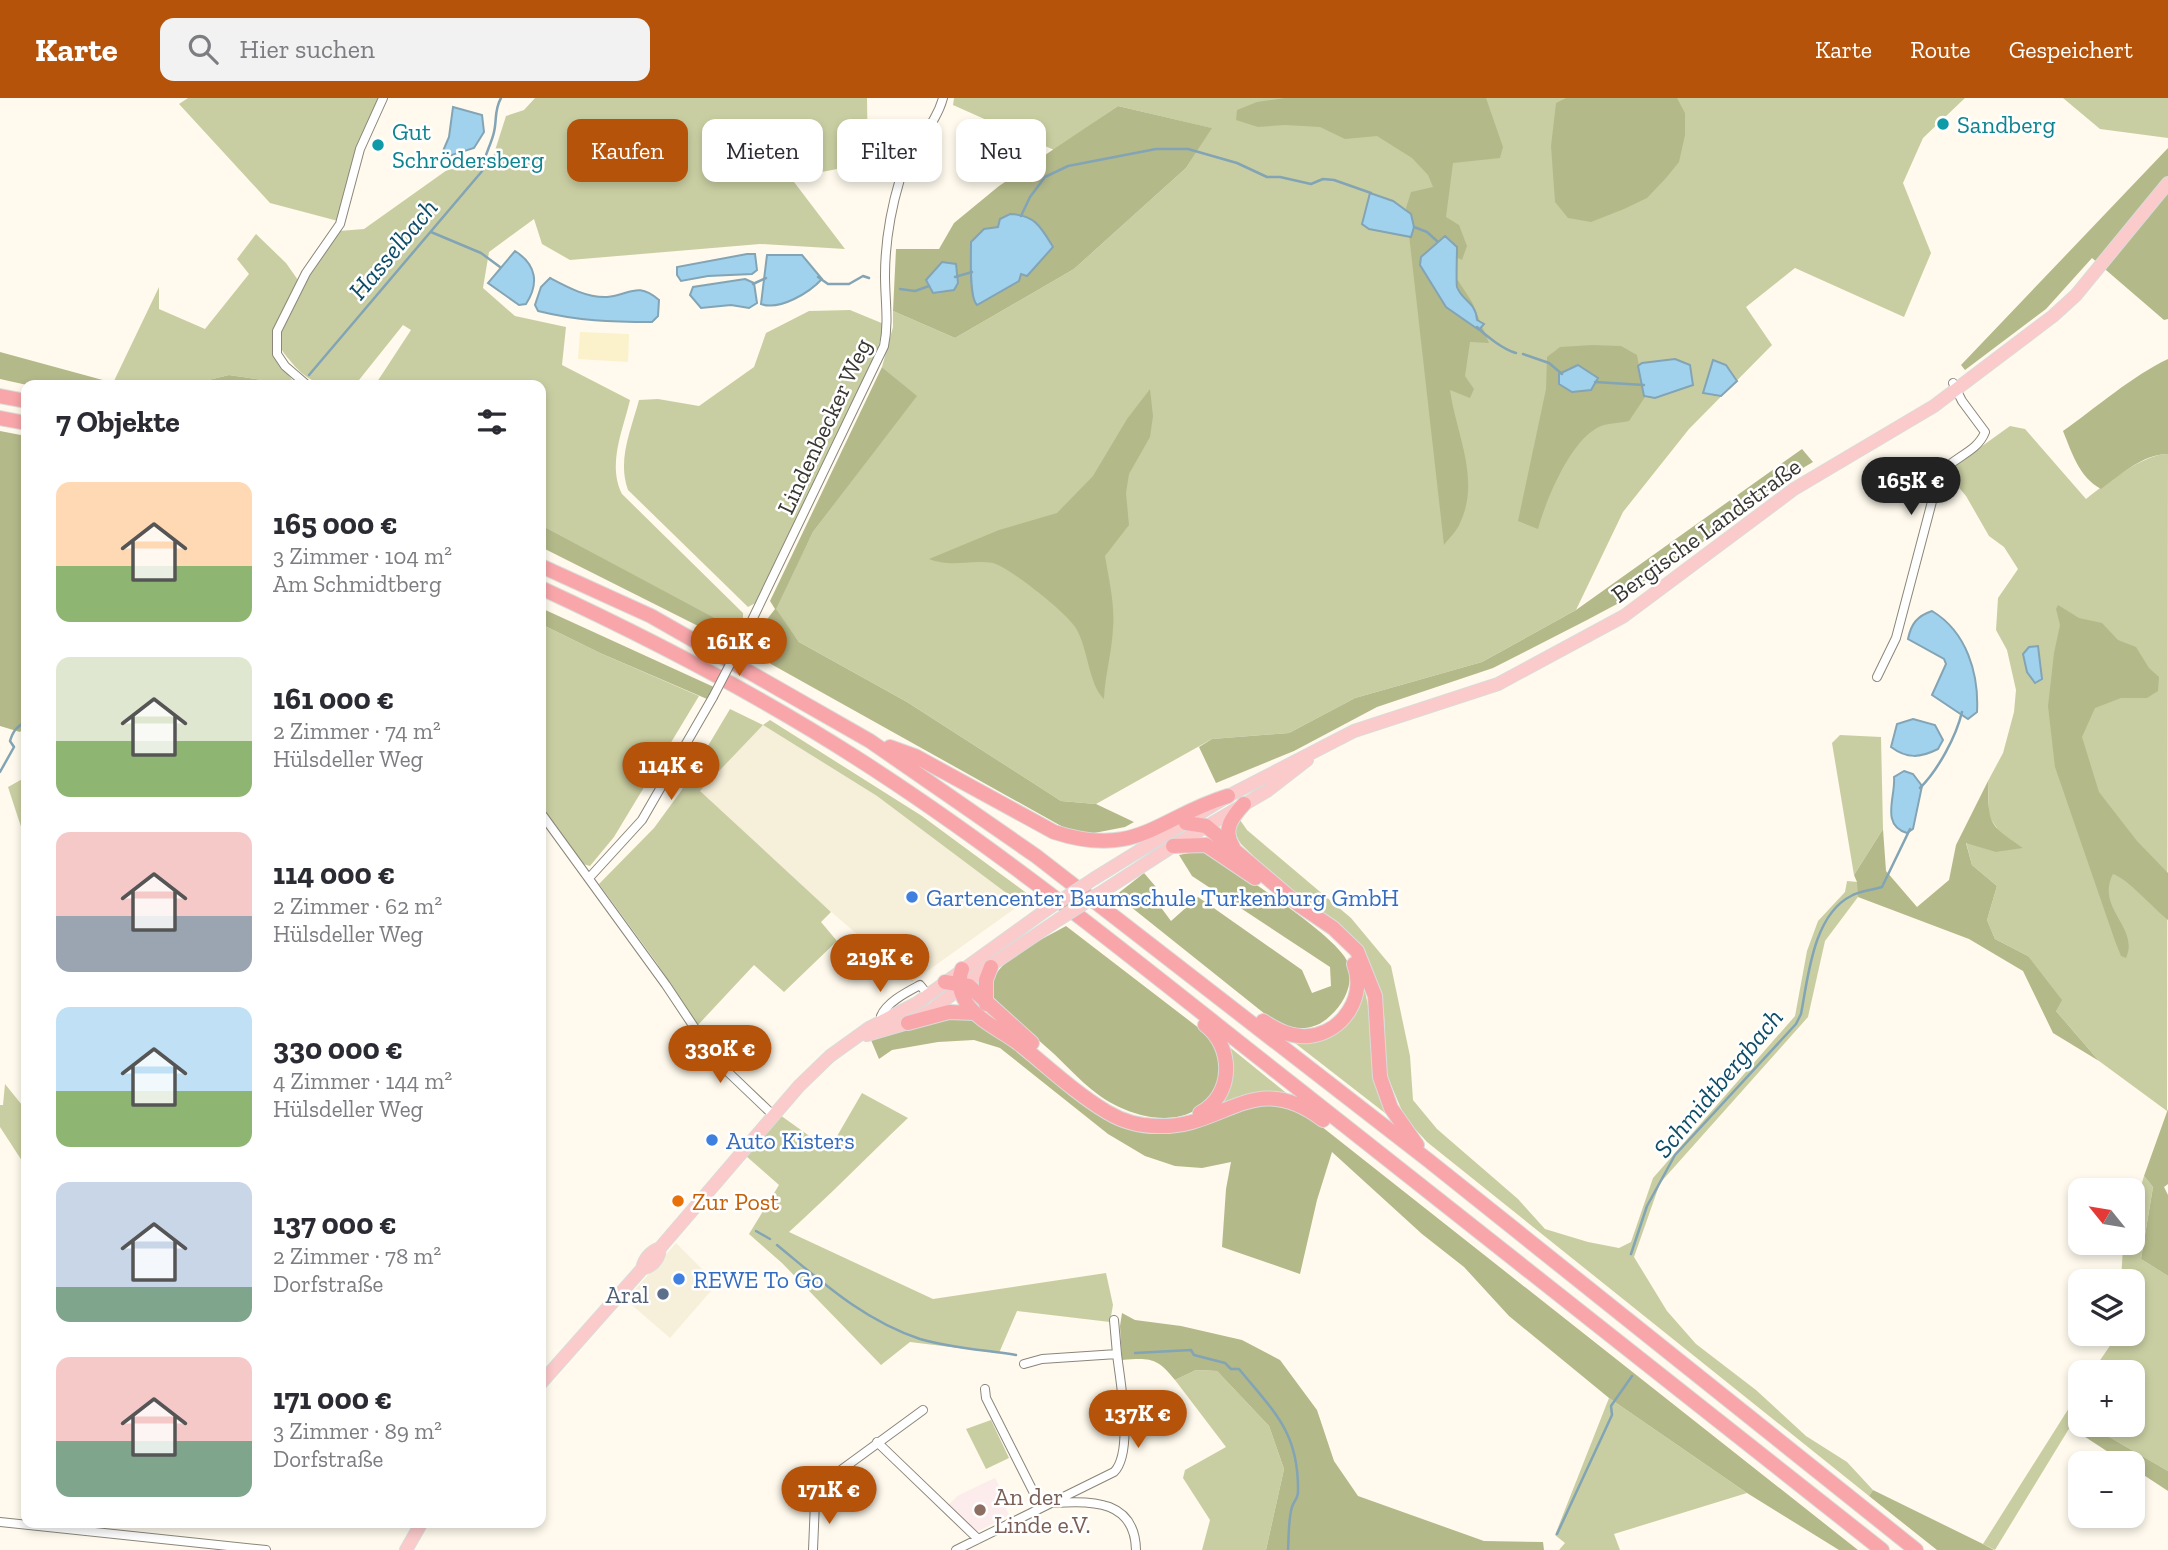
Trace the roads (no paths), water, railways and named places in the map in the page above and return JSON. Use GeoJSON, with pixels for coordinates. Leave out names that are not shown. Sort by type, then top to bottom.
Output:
{"type":"FeatureCollection","features":[{"type":"Feature","properties":{"kind":"highway"},"geometry":{"type":"LineString","coordinates":[[0,396],[21,400]]}},
{"type":"Feature","properties":{"kind":"highway"},"geometry":{"type":"LineString","coordinates":[[0,418],[21,422]]}},
{"type":"Feature","properties":{"kind":"highway"},"geometry":{"type":"LineString","coordinates":[[546,568],[651,616],[870,741],[1025,848],[1428,1160],[1916,1550]]}},
{"type":"Feature","properties":{"kind":"highway"},"geometry":{"type":"LineString","coordinates":[[546,590],[641,635],[776,709],[855,757],[985,846],[1378,1151],[1882,1550]]}},
{"type":"Feature","properties":{"kind":"highway"},"geometry":{"type":"LineString","coordinates":[[870,741],[915,756],[1054,832],[1077,840],[1115,842],[1158,829],[1207,803],[1228,796]]}},
{"type":"Feature","properties":{"kind":"highway"},"geometry":{"type":"LineString","coordinates":[[1236,851],[1229,840],[1229,827],[1244,804]]}},
{"type":"Feature","properties":{"kind":"highway"},"geometry":{"type":"LineString","coordinates":[[1186,823],[1206,826],[1299,905],[1333,928],[1357,951],[1375,996],[1380,1077],[1391,1108],[1428,1160]]}},
{"type":"Feature","properties":{"kind":"highway"},"geometry":{"type":"LineString","coordinates":[[1173,846],[1193,843],[1213,848],[1297,908],[1339,940],[1350,955],[1358,982],[1356,999],[1346,1016],[1329,1029],[1309,1036],[1288,1034],[1275,1029],[1205,985]]}},
{"type":"Feature","properties":{"kind":"highway"},"geometry":{"type":"LineString","coordinates":[[986,1004],[986,980],[992,967]]}},
{"type":"Feature","properties":{"kind":"highway"},"geometry":{"type":"LineString","coordinates":[[958,981],[1096,1097],[1134,1118],[1159,1122],[1189,1118],[1205,1111],[1224,1086],[1226,1059],[1223,1046],[1213,1031],[1197,1019],[1187,1002]]}},
{"type":"Feature","properties":{"kind":"highway"},"geometry":{"type":"LineString","coordinates":[[958,981],[974,1013],[1098,1106],[1125,1120],[1150,1126],[1174,1126],[1198,1121],[1244,1101],[1273,1098],[1294,1102],[1310,1110],[1362,1149],[1378,1151]]}},
{"type":"Feature","properties":{"kind":"highway"},"geometry":{"type":"LineString","coordinates":[[913,1020],[949,1012],[974,1013]]}},
{"type":"Feature","properties":{"kind":"main road","name":"Bergische Landstraße"},"geometry":{"type":"LineString","coordinates":[[887,1024],[913,1020],[1046,910],[1228,796],[1369,724],[1498,684],[1597,632],[1641,605],[1805,481],[1915,418],[2065,306],[2168,183]]}},
{"type":"Feature","properties":{"kind":"main road","name":"Bergische Landstraße"},"geometry":{"type":"LineString","coordinates":[[546,1377],[642,1269],[650,1267],[659,1256],[660,1248],[773,1115],[830,1056],[859,1036],[887,1024],[928,995],[992,967],[1058,920],[1173,846],[1284,780],[1315,752]]}},
{"type":"Feature","properties":{"kind":"main road"},"geometry":{"type":"LineString","coordinates":[[913,1020],[929,1004],[928,995]]}},
{"type":"Feature","properties":{"kind":"main road"},"geometry":{"type":"LineString","coordinates":[[406,1550],[419,1528]]}},
{"type":"Feature","properties":{"kind":"street"},"geometry":{"type":"LineString","coordinates":[[301,380],[285,366],[277,354],[277,331],[306,273],[340,224],[360,149],[383,98]]}},
{"type":"Feature","properties":{"kind":"street","name":"Lindenbecker Weg"},"geometry":{"type":"LineString","coordinates":[[589,878],[642,820],[713,697],[884,346],[887,330],[885,254],[900,179],[912,150],[935,120],[943,98]]}},
{"type":"Feature","properties":{"kind":"street"},"geometry":{"type":"LineString","coordinates":[[1877,677],[1896,638],[1936,482],[1949,463],[1979,444],[1985,432],[1955,387]]}},
{"type":"Feature","properties":{"kind":"street"},"geometry":{"type":"LineString","coordinates":[[546,820],[708,1048],[729,1073],[773,1115]]}},
{"type":"Feature","properties":{"kind":"street"},"geometry":{"type":"LineString","coordinates":[[956,1550],[1114,1472],[1122,1462],[1124,1441],[1114,1320]]}},
{"type":"Feature","properties":{"kind":"street"},"geometry":{"type":"LineString","coordinates":[[1024,1364],[1042,1359],[1117,1354]]}},
{"type":"Feature","properties":{"kind":"street"},"geometry":{"type":"LineString","coordinates":[[985,1389],[986,1398],[1045,1505]]}},
{"type":"Feature","properties":{"kind":"street"},"geometry":{"type":"LineString","coordinates":[[841,1470],[923,1410]]}},
{"type":"Feature","properties":{"kind":"street"},"geometry":{"type":"LineString","coordinates":[[877,1442],[978,1539]]}},
{"type":"Feature","properties":{"kind":"street"},"geometry":{"type":"LineString","coordinates":[[1045,1505],[1083,1501],[1107,1504],[1129,1523],[1136,1550]]}},
{"type":"Feature","properties":{"kind":"street"},"geometry":{"type":"LineString","coordinates":[[813,1550],[809,1521],[815,1502]]}},
{"type":"Feature","properties":{"kind":"street"},"geometry":{"type":"LineString","coordinates":[[0,1522],[21,1524]]}},
{"type":"Feature","properties":{"kind":"street"},"geometry":{"type":"LineString","coordinates":[[57,1528],[266,1550]]}},
{"type":"Feature","properties":{"kind":"water"},"geometry":{"type":"Polygon","coordinates":[[[453,107],[482,115],[484,132],[474,148],[449,156],[443,151],[449,137],[453,107]]]}},
{"type":"Feature","properties":{"kind":"water"},"geometry":{"type":"Polygon","coordinates":[[[1370,193],[1393,201],[1411,214],[1414,227],[1411,237],[1369,229],[1362,224],[1370,193]]]}},
{"type":"Feature","properties":{"kind":"water"},"geometry":{"type":"Polygon","coordinates":[[[1010,214],[1026,217],[1036,223],[1053,247],[1027,276],[1021,274],[1019,281],[977,305],[972,286],[971,242],[984,229],[998,227],[1000,219],[1010,214]]]}},
{"type":"Feature","properties":{"kind":"water"},"geometry":{"type":"Polygon","coordinates":[[[1445,236],[1457,247],[1457,287],[1472,305],[1477,320],[1484,324],[1479,330],[1446,307],[1420,265],[1421,257],[1445,236]]]}},
{"type":"Feature","properties":{"kind":"water"},"geometry":{"type":"Polygon","coordinates":[[[515,251],[528,262],[534,275],[530,297],[526,304],[519,305],[488,283],[515,251]]]}},
{"type":"Feature","properties":{"kind":"water"},"geometry":{"type":"Polygon","coordinates":[[[755,254],[757,270],[752,274],[708,276],[681,281],[677,275],[677,267],[755,254]]]}},
{"type":"Feature","properties":{"kind":"water"},"geometry":{"type":"Polygon","coordinates":[[[767,255],[802,255],[822,279],[785,303],[761,304],[767,255]]]}},
{"type":"Feature","properties":{"kind":"water"},"geometry":{"type":"Polygon","coordinates":[[[942,262],[956,264],[958,283],[954,290],[933,293],[926,280],[942,262]]]}},
{"type":"Feature","properties":{"kind":"water"},"geometry":{"type":"Polygon","coordinates":[[[550,278],[592,296],[607,297],[645,291],[659,300],[658,316],[652,322],[608,321],[538,311],[535,305],[541,287],[550,278]]]}},
{"type":"Feature","properties":{"kind":"water"},"geometry":{"type":"Polygon","coordinates":[[[745,279],[754,283],[757,303],[749,308],[731,305],[701,308],[690,295],[693,287],[745,279]]]}},
{"type":"Feature","properties":{"kind":"water"},"geometry":{"type":"Polygon","coordinates":[[[1675,359],[1690,365],[1693,385],[1655,398],[1644,396],[1638,366],[1642,363],[1675,359]]]}},
{"type":"Feature","properties":{"kind":"water"},"geometry":{"type":"Polygon","coordinates":[[[1713,360],[1726,365],[1737,381],[1721,396],[1703,393],[1713,360]]]}},
{"type":"Feature","properties":{"kind":"water"},"geometry":{"type":"Polygon","coordinates":[[[1578,365],[1598,378],[1591,390],[1572,392],[1559,384],[1559,374],[1578,365]]]}},
{"type":"Feature","properties":{"kind":"water"},"geometry":{"type":"Polygon","coordinates":[[[1932,611],[1954,630],[1973,669],[1977,712],[1968,719],[1932,695],[1946,664],[1944,659],[1908,639],[1915,621],[1932,611]]]}},
{"type":"Feature","properties":{"kind":"water"},"geometry":{"type":"Polygon","coordinates":[[[2038,646],[2042,679],[2035,683],[2027,672],[2023,654],[2029,647],[2038,646]]]}},
{"type":"Feature","properties":{"kind":"water"},"geometry":{"type":"Polygon","coordinates":[[[1913,719],[1935,725],[1943,740],[1938,749],[1914,756],[1903,754],[1891,747],[1897,724],[1913,719]]]}},
{"type":"Feature","properties":{"kind":"water"},"geometry":{"type":"Polygon","coordinates":[[[1904,771],[1913,774],[1922,786],[1913,829],[1907,833],[1894,824],[1891,809],[1894,777],[1904,771]]]}},
{"type":"Feature","properties":{"kind":"waterway","name":"Hasselbach"},"geometry":{"type":"LineString","coordinates":[[309,375],[483,170],[501,98]]}},
{"type":"Feature","properties":{"kind":"waterway"},"geometry":{"type":"LineString","coordinates":[[1021,216],[1030,197],[1045,177],[1068,166],[1156,149],[1188,149],[1237,163],[1267,177],[1311,184],[1323,179],[1334,180],[1371,193]]}},
{"type":"Feature","properties":{"kind":"waterway"},"geometry":{"type":"LineString","coordinates":[[1414,227],[1427,232],[1437,241]]}},
{"type":"Feature","properties":{"kind":"waterway"},"geometry":{"type":"LineString","coordinates":[[431,232],[481,253],[500,267]]}},
{"type":"Feature","properties":{"kind":"waterway"},"geometry":{"type":"LineString","coordinates":[[955,277],[972,272]]}},
{"type":"Feature","properties":{"kind":"waterway"},"geometry":{"type":"LineString","coordinates":[[818,277],[828,284],[849,284],[863,276],[869,278]]}},
{"type":"Feature","properties":{"kind":"waterway"},"geometry":{"type":"LineString","coordinates":[[753,284],[766,278]]}},
{"type":"Feature","properties":{"kind":"waterway"},"geometry":{"type":"LineString","coordinates":[[900,289],[915,291],[929,286]]}},
{"type":"Feature","properties":{"kind":"waterway"},"geometry":{"type":"LineString","coordinates":[[1477,327],[1495,342],[1516,353]]}},
{"type":"Feature","properties":{"kind":"waterway"},"geometry":{"type":"LineString","coordinates":[[1523,354],[1549,363],[1562,374]]}},
{"type":"Feature","properties":{"kind":"waterway"},"geometry":{"type":"LineString","coordinates":[[1595,382],[1644,385]]}},
{"type":"Feature","properties":{"kind":"waterway","name":"Schmidtbergbach"},"geometry":{"type":"LineString","coordinates":[[1920,788],[1945,753],[1962,712]]}},
{"type":"Feature","properties":{"kind":"waterway","name":"Hasselbach"},"geometry":{"type":"LineString","coordinates":[[0,772],[14,747],[10,741],[12,734],[21,725]]}},
{"type":"Feature","properties":{"kind":"waterway","name":"Schmidtbergbach"},"geometry":{"type":"LineString","coordinates":[[1631,1254],[1647,1206],[1675,1155],[1796,1024],[1801,1014],[1814,949],[1828,917],[1838,905],[1851,896],[1882,887],[1910,829]]}},
{"type":"Feature","properties":{"kind":"waterway"},"geometry":{"type":"LineString","coordinates":[[756,1231],[770,1239]]}},
{"type":"Feature","properties":{"kind":"waterway"},"geometry":{"type":"LineString","coordinates":[[777,1245],[844,1299],[899,1331],[943,1345],[1016,1355]]}},
{"type":"Feature","properties":{"kind":"waterway"},"geometry":{"type":"LineString","coordinates":[[1135,1353],[1191,1350],[1194,1355],[1225,1363],[1231,1369],[1239,1369],[1273,1411],[1289,1438],[1297,1471],[1298,1494],[1289,1523],[1288,1550]]}},
{"type":"Feature","properties":{"kind":"waterway","name":"Schmidtbergbach"},"geometry":{"type":"LineString","coordinates":[[1557,1534],[1612,1415],[1611,1406],[1632,1376]]}},
{"type":"Feature","properties":{"kind":"place","name":"Sandberg"},"geometry":{"type":"Point","coordinates":[1943,124]}},
{"type":"Feature","properties":{"kind":"place","name":"Gut Schrödersberg"},"geometry":{"type":"Point","coordinates":[378,145]}},
{"type":"Feature","properties":{"kind":"place","name":"Gartencenter Baumschule Turkenburg GmbH"},"geometry":{"type":"Point","coordinates":[912,897]}},
{"type":"Feature","properties":{"kind":"place","name":"Auto Kisters"},"geometry":{"type":"Point","coordinates":[712,1140]}},
{"type":"Feature","properties":{"kind":"place","name":"Zur Post"},"geometry":{"type":"Point","coordinates":[678,1201]}},
{"type":"Feature","properties":{"kind":"place","name":"REWE To Go"},"geometry":{"type":"Point","coordinates":[679,1279]}},
{"type":"Feature","properties":{"kind":"place","name":"Aral"},"geometry":{"type":"Point","coordinates":[663,1294]}},
{"type":"Feature","properties":{"kind":"place","name":"An der Linde e.V."},"geometry":{"type":"Point","coordinates":[980,1510]}}]}
